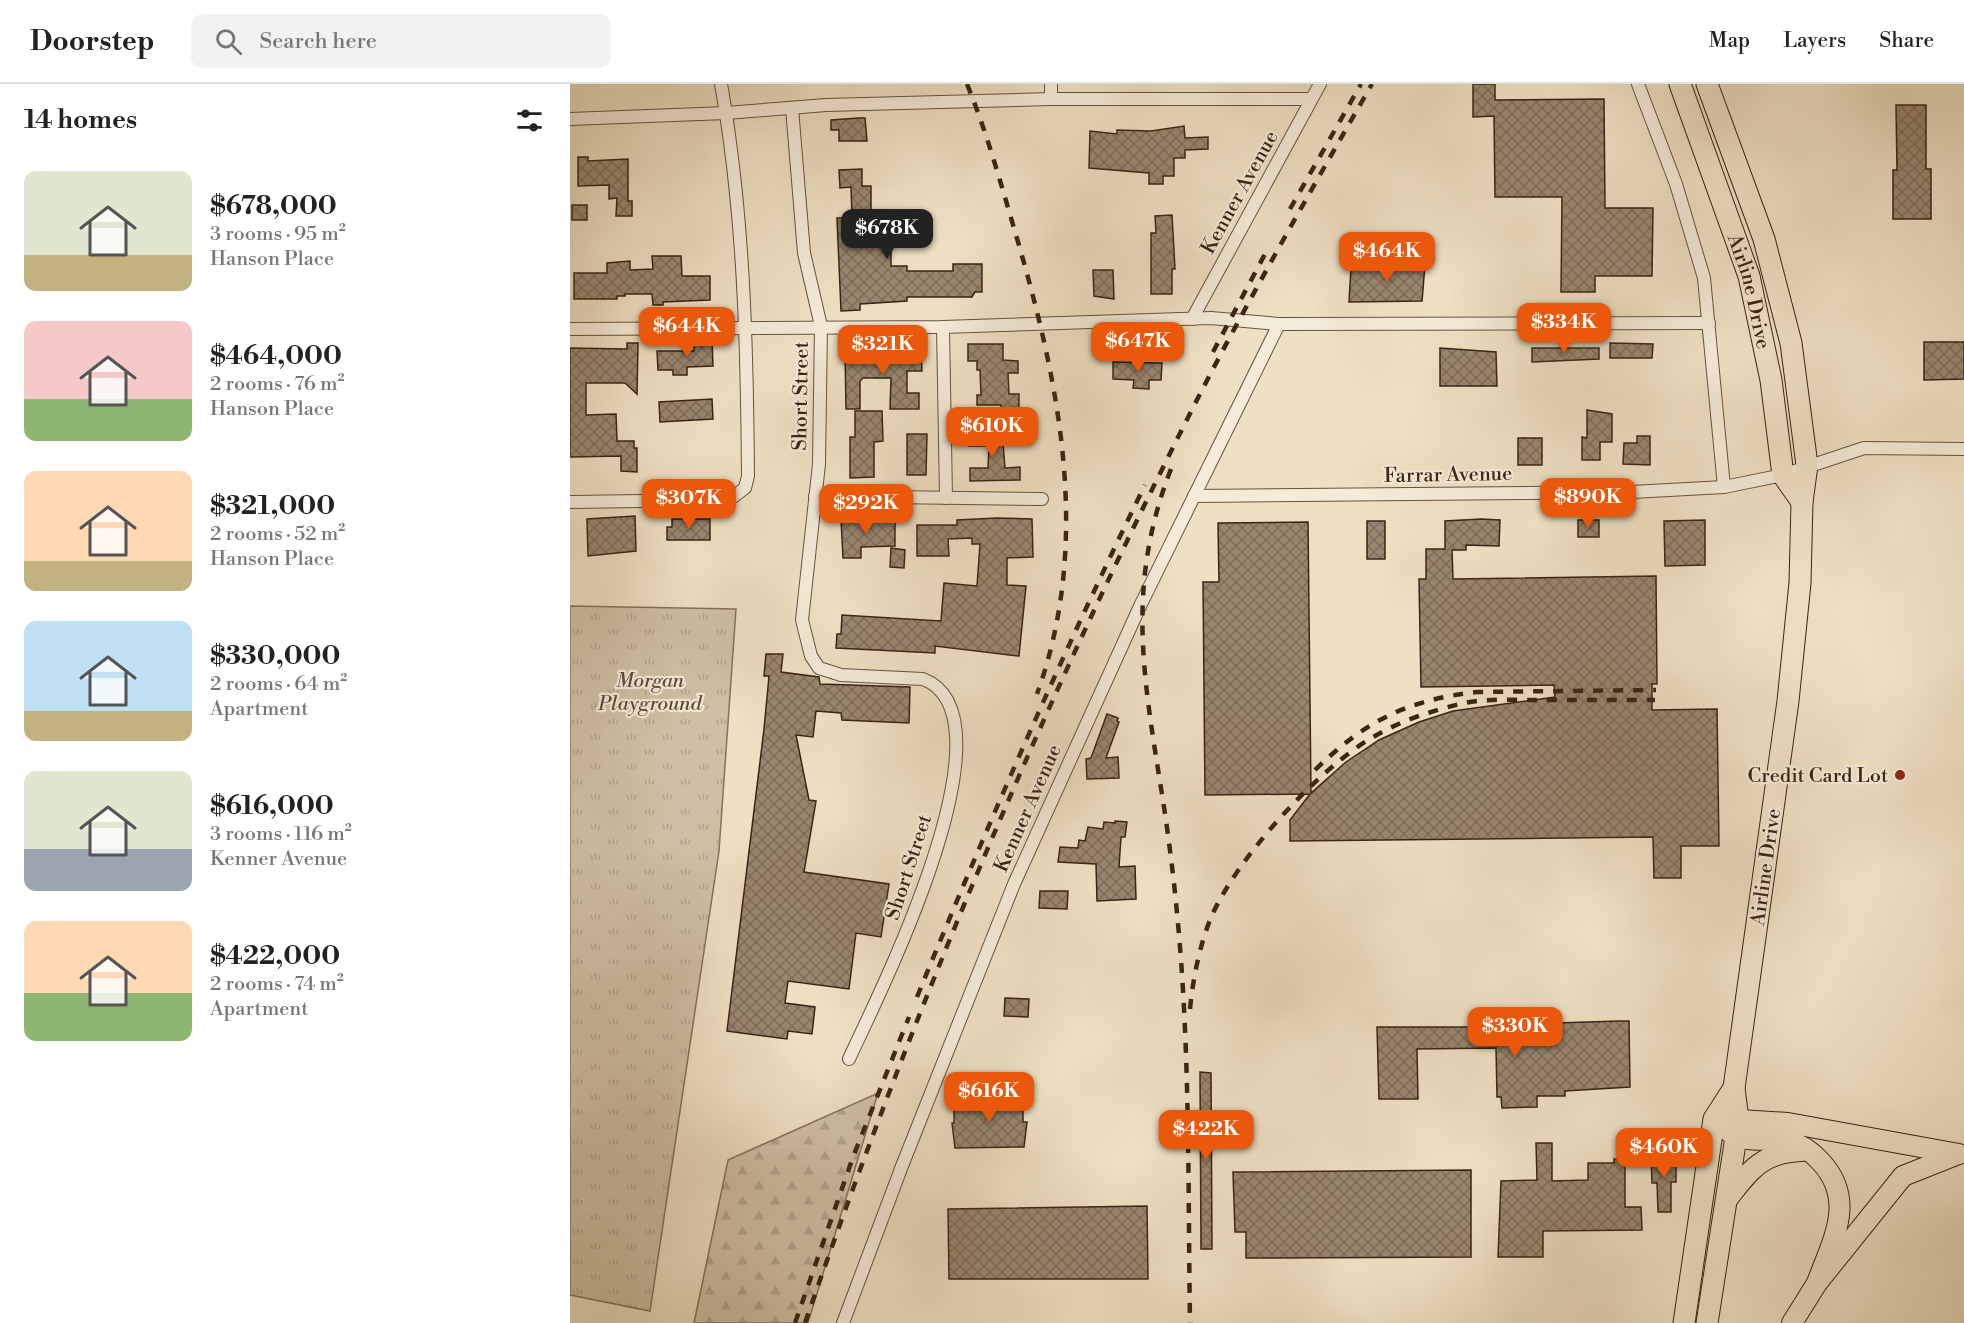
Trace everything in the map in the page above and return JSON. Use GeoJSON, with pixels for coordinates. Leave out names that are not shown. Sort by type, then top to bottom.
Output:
{"type":"FeatureCollection","features":[{"type":"Feature","properties":{"kind":"highway","name":"Airline Drive"},"geometry":{"type":"LineString","coordinates":[[1680,84],[1749,276],[1759,319],[1783,475],[1802,502]]}},
{"type":"Feature","properties":{"kind":"highway","name":"Airline Drive"},"geometry":{"type":"LineString","coordinates":[[1707,84],[1764,239],[1791,343],[1807,465],[1802,502],[1802,561],[1788,701],[1734,1088],[1737,1128],[1707,1323]]}},
{"type":"Feature","properties":{"kind":"highway","name":"Airline Drive"},"geometry":{"type":"LineString","coordinates":[[1684,1323],[1714,1119],[1734,1088]]}},
{"type":"Feature","properties":{"kind":"main road"},"geometry":{"type":"LineString","coordinates":[[1714,1119],[1737,1128],[1790,1141],[1811,1151],[1834,1176],[1839,1194],[1840,1220],[1817,1283]]}},
{"type":"Feature","properties":{"kind":"main road"},"geometry":{"type":"LineString","coordinates":[[1737,1128],[1788,1123],[1959,1154],[1903,1176],[1817,1283],[1792,1323]]}},
{"type":"Feature","properties":{"kind":"main road"},"geometry":{"type":"LineString","coordinates":[[1726,1201],[1747,1174],[1768,1156],[1786,1151],[1811,1151]]}},
{"type":"Feature","properties":{"kind":"street"},"geometry":{"type":"LineString","coordinates":[[570,502],[717,500],[733,497],[745,488],[748,476],[747,327],[733,156],[721,84]]}},
{"type":"Feature","properties":{"kind":"street"},"geometry":{"type":"LineString","coordinates":[[1050,99],[1051,84]]}},
{"type":"Feature","properties":{"kind":"street","name":"Kenner Avenue"},"geometry":{"type":"LineString","coordinates":[[1192,319],[1320,84]]}},
{"type":"Feature","properties":{"kind":"street"},"geometry":{"type":"LineString","coordinates":[[1638,84],[1676,184],[1704,278],[1724,487]]}},
{"type":"Feature","properties":{"kind":"street"},"geometry":{"type":"LineString","coordinates":[[570,119],[1050,99],[1311,99]]}},
{"type":"Feature","properties":{"kind":"street","name":"Short Street"},"geometry":{"type":"LineString","coordinates":[[792,108],[804,253],[821,326],[819,464],[802,620],[811,656],[819,668],[840,675],[923,679],[933,682],[949,703],[956,727],[957,756],[944,825],[912,923],[849,1059]]}},
{"type":"Feature","properties":{"kind":"street"},"geometry":{"type":"LineString","coordinates":[[570,329],[943,327],[1192,319],[1280,324],[1709,323]]}},
{"type":"Feature","properties":{"kind":"street","name":"Kenner Avenue"},"geometry":{"type":"LineString","coordinates":[[843,1323],[991,937],[1141,604],[1280,324]]}},
{"type":"Feature","properties":{"kind":"street"},"geometry":{"type":"LineString","coordinates":[[943,327],[946,498]]}},
{"type":"Feature","properties":{"kind":"street","name":"Farrar Avenue"},"geometry":{"type":"LineString","coordinates":[[1194,496],[1632,492],[1724,487],[1783,475],[1807,465],[1864,448],[1964,449]]}},
{"type":"Feature","properties":{"kind":"street"},"geometry":{"type":"LineString","coordinates":[[815,496],[1042,499]]}},
{"type":"Feature","properties":{"kind":"green space","name":"Morgan Playground"},"geometry":{"type":"Polygon","coordinates":[[[570,606],[736,609],[719,851],[650,1311],[570,1295],[570,606]]]}},
{"type":"Feature","properties":{"kind":"green space"},"geometry":{"type":"Polygon","coordinates":[[[878,1093],[808,1323],[694,1323],[728,1160],[878,1093]]]}},
{"type":"Feature","properties":{"kind":"building"},"geometry":{"type":"Polygon","coordinates":[[[1473,84],[1495,84],[1495,100],[1604,99],[1605,208],[1653,208],[1652,276],[1595,276],[1595,292],[1561,292],[1562,197],[1495,197],[1494,116],[1473,117],[1473,84]]]}},
{"type":"Feature","properties":{"kind":"building"},"geometry":{"type":"Polygon","coordinates":[[[1896,105],[1926,105],[1926,169],[1931,169],[1931,219],[1893,219],[1893,170],[1897,170],[1896,105]]]}},
{"type":"Feature","properties":{"kind":"building"},"geometry":{"type":"Polygon","coordinates":[[[865,118],[867,141],[839,141],[839,130],[831,130],[831,120],[865,118]]]}},
{"type":"Feature","properties":{"kind":"building"},"geometry":{"type":"Polygon","coordinates":[[[1184,126],[1185,138],[1208,137],[1208,149],[1185,150],[1185,158],[1174,158],[1174,176],[1163,176],[1163,184],[1149,184],[1149,173],[1089,168],[1090,131],[1117,134],[1117,130],[1151,131],[1184,126]]]}},
{"type":"Feature","properties":{"kind":"building"},"geometry":{"type":"Polygon","coordinates":[[[578,157],[588,157],[588,161],[628,159],[628,201],[632,201],[632,216],[616,216],[617,198],[609,199],[609,185],[578,186],[578,157]]]}},
{"type":"Feature","properties":{"kind":"building"},"geometry":{"type":"Polygon","coordinates":[[[862,169],[862,186],[871,186],[871,212],[885,211],[886,249],[891,249],[891,266],[907,266],[907,271],[953,271],[953,264],[982,264],[982,292],[975,292],[972,297],[907,297],[907,301],[860,304],[860,310],[841,311],[837,218],[852,218],[851,187],[840,188],[839,170],[862,169]]]}},
{"type":"Feature","properties":{"kind":"building"},"geometry":{"type":"Polygon","coordinates":[[[572,205],[587,205],[587,220],[572,220],[572,205]]]}},
{"type":"Feature","properties":{"kind":"building"},"geometry":{"type":"Polygon","coordinates":[[[1172,215],[1175,269],[1172,269],[1172,294],[1151,294],[1151,233],[1156,233],[1155,216],[1172,215]]]}},
{"type":"Feature","properties":{"kind":"building"},"geometry":{"type":"Polygon","coordinates":[[[652,256],[681,256],[682,276],[710,276],[710,300],[663,302],[663,305],[653,305],[652,294],[625,294],[625,296],[617,296],[617,299],[574,299],[574,273],[607,273],[607,263],[630,261],[630,270],[653,269],[652,256]]]}},
{"type":"Feature","properties":{"kind":"building"},"geometry":{"type":"Polygon","coordinates":[[[1425,265],[1422,301],[1349,302],[1351,267],[1425,265]]]}},
{"type":"Feature","properties":{"kind":"building"},"geometry":{"type":"Polygon","coordinates":[[[1093,270],[1113,270],[1114,299],[1094,296],[1093,270]]]}},
{"type":"Feature","properties":{"kind":"building"},"geometry":{"type":"Polygon","coordinates":[[[694,339],[712,339],[713,366],[687,367],[687,375],[673,375],[673,370],[658,370],[657,351],[694,351],[694,339]]]}},
{"type":"Feature","properties":{"kind":"building"},"geometry":{"type":"Polygon","coordinates":[[[1924,342],[1964,342],[1964,379],[1924,380],[1924,342]]]}},
{"type":"Feature","properties":{"kind":"building"},"geometry":{"type":"Polygon","coordinates":[[[627,343],[638,343],[637,394],[625,383],[586,383],[586,415],[616,414],[617,441],[634,441],[634,448],[637,448],[637,472],[621,471],[621,456],[570,457],[570,348],[627,349],[627,343]]]}},
{"type":"Feature","properties":{"kind":"building"},"geometry":{"type":"Polygon","coordinates":[[[1610,343],[1653,344],[1652,358],[1610,358],[1610,343]]]}},
{"type":"Feature","properties":{"kind":"building"},"geometry":{"type":"Polygon","coordinates":[[[968,344],[1003,344],[1003,360],[1018,361],[1018,373],[1008,373],[1009,394],[1019,394],[1019,420],[1001,420],[1001,405],[977,405],[977,395],[981,395],[980,370],[977,370],[977,361],[968,361],[968,344]]]}},
{"type":"Feature","properties":{"kind":"building"},"geometry":{"type":"Polygon","coordinates":[[[1440,348],[1496,352],[1497,386],[1440,386],[1440,348]]]}},
{"type":"Feature","properties":{"kind":"building"},"geometry":{"type":"Polygon","coordinates":[[[1532,348],[1599,348],[1599,359],[1532,362],[1532,348]]]}},
{"type":"Feature","properties":{"kind":"building"},"geometry":{"type":"Polygon","coordinates":[[[921,350],[922,371],[907,371],[907,393],[919,393],[919,409],[890,409],[891,378],[863,378],[860,381],[860,409],[846,409],[845,352],[862,351],[862,356],[889,356],[889,351],[921,350]]]}},
{"type":"Feature","properties":{"kind":"building"},"geometry":{"type":"Polygon","coordinates":[[[1113,362],[1162,363],[1161,380],[1149,380],[1149,389],[1133,388],[1134,380],[1113,379],[1113,362]]]}},
{"type":"Feature","properties":{"kind":"building"},"geometry":{"type":"Polygon","coordinates":[[[712,399],[713,419],[660,422],[659,402],[712,399]]]}},
{"type":"Feature","properties":{"kind":"building"},"geometry":{"type":"Polygon","coordinates":[[[1587,410],[1612,414],[1612,442],[1600,442],[1600,460],[1582,460],[1582,437],[1587,438],[1587,410]]]}},
{"type":"Feature","properties":{"kind":"building"},"geometry":{"type":"Polygon","coordinates":[[[855,411],[882,411],[883,441],[874,442],[874,477],[850,478],[850,437],[855,437],[855,411]]]}},
{"type":"Feature","properties":{"kind":"building"},"geometry":{"type":"Polygon","coordinates":[[[969,430],[1002,430],[1005,468],[1020,467],[1020,480],[970,481],[970,468],[988,468],[989,446],[969,446],[969,430]]]}},
{"type":"Feature","properties":{"kind":"building"},"geometry":{"type":"Polygon","coordinates":[[[907,434],[927,434],[926,475],[907,475],[907,434]]]}},
{"type":"Feature","properties":{"kind":"building"},"geometry":{"type":"Polygon","coordinates":[[[1637,436],[1650,436],[1650,465],[1623,464],[1624,443],[1637,443],[1637,436]]]}},
{"type":"Feature","properties":{"kind":"building"},"geometry":{"type":"Polygon","coordinates":[[[1518,438],[1542,438],[1542,465],[1518,465],[1518,438]]]}},
{"type":"Feature","properties":{"kind":"building"},"geometry":{"type":"Polygon","coordinates":[[[635,516],[636,551],[588,556],[587,519],[635,516]]]}},
{"type":"Feature","properties":{"kind":"building"},"geometry":{"type":"Polygon","coordinates":[[[672,519],[710,519],[710,540],[667,540],[667,527],[672,527],[672,519]]]}},
{"type":"Feature","properties":{"kind":"building"},"geometry":{"type":"Polygon","coordinates":[[[841,519],[895,520],[895,546],[861,547],[861,558],[843,558],[841,519]]]}},
{"type":"Feature","properties":{"kind":"building"},"geometry":{"type":"Polygon","coordinates":[[[1032,519],[1033,557],[1007,558],[1007,585],[1026,586],[1019,656],[935,646],[935,653],[836,648],[837,634],[841,634],[842,615],[941,621],[944,583],[977,586],[980,544],[972,544],[972,538],[948,539],[949,556],[917,556],[917,525],[957,525],[957,520],[1032,519]]]}},
{"type":"Feature","properties":{"kind":"building"},"geometry":{"type":"Polygon","coordinates":[[[1500,520],[1499,546],[1466,545],[1466,550],[1452,550],[1453,579],[1656,576],[1657,684],[1652,684],[1652,710],[1717,709],[1719,846],[1681,846],[1681,878],[1654,878],[1653,837],[1290,841],[1290,820],[1310,794],[1205,795],[1203,582],[1219,582],[1218,523],[1308,522],[1311,793],[1346,762],[1379,740],[1419,722],[1453,711],[1555,697],[1554,685],[1421,687],[1419,579],[1426,579],[1426,549],[1445,549],[1445,521],[1500,520]]]}},
{"type":"Feature","properties":{"kind":"building"},"geometry":{"type":"Polygon","coordinates":[[[1578,520],[1599,520],[1599,537],[1578,537],[1578,520]]]}},
{"type":"Feature","properties":{"kind":"building"},"geometry":{"type":"Polygon","coordinates":[[[1705,520],[1705,565],[1665,566],[1664,521],[1705,520]]]}},
{"type":"Feature","properties":{"kind":"building"},"geometry":{"type":"Polygon","coordinates":[[[1367,521],[1385,521],[1385,559],[1367,559],[1367,521]]]}},
{"type":"Feature","properties":{"kind":"building"},"geometry":{"type":"Polygon","coordinates":[[[891,548],[905,550],[904,568],[890,567],[891,548]]]}},
{"type":"Feature","properties":{"kind":"building"},"geometry":{"type":"Polygon","coordinates":[[[766,654],[783,654],[781,672],[819,677],[820,684],[910,687],[909,723],[842,720],[841,713],[816,711],[813,737],[796,735],[809,800],[816,801],[804,872],[889,884],[881,937],[856,933],[849,989],[788,981],[785,1003],[815,1007],[812,1034],[788,1031],[787,1039],[727,1031],[764,729],[769,676],[764,676],[766,654]]]}},
{"type":"Feature","properties":{"kind":"building"},"geometry":{"type":"Polygon","coordinates":[[[1107,714],[1118,718],[1119,722],[1106,758],[1118,757],[1119,778],[1087,779],[1086,759],[1091,758],[1107,714]]]}},
{"type":"Feature","properties":{"kind":"building"},"geometry":{"type":"Polygon","coordinates":[[[1115,821],[1127,822],[1125,837],[1121,837],[1119,867],[1135,866],[1136,899],[1097,901],[1096,864],[1058,862],[1060,847],[1078,848],[1079,840],[1085,841],[1088,827],[1103,829],[1104,822],[1115,823],[1115,821]]]}},
{"type":"Feature","properties":{"kind":"building"},"geometry":{"type":"Polygon","coordinates":[[[1040,891],[1068,891],[1067,909],[1039,908],[1040,891]]]}},
{"type":"Feature","properties":{"kind":"building"},"geometry":{"type":"Polygon","coordinates":[[[1005,998],[1029,999],[1028,1017],[1004,1016],[1005,998]]]}},
{"type":"Feature","properties":{"kind":"building"},"geometry":{"type":"Polygon","coordinates":[[[1629,1021],[1630,1087],[1565,1091],[1565,1096],[1537,1096],[1537,1107],[1502,1108],[1501,1097],[1497,1097],[1496,1048],[1417,1049],[1418,1099],[1379,1099],[1377,1027],[1497,1027],[1496,1025],[1629,1021]]]}},
{"type":"Feature","properties":{"kind":"building"},"geometry":{"type":"Polygon","coordinates":[[[1200,1072],[1211,1073],[1212,1249],[1201,1249],[1200,1072]]]}},
{"type":"Feature","properties":{"kind":"building"},"geometry":{"type":"Polygon","coordinates":[[[1023,1098],[1023,1122],[1027,1122],[1024,1147],[955,1148],[952,1123],[954,1123],[954,1099],[1023,1098]]]}},
{"type":"Feature","properties":{"kind":"building"},"geometry":{"type":"Polygon","coordinates":[[[1536,1143],[1552,1143],[1552,1181],[1588,1180],[1588,1163],[1614,1163],[1614,1159],[1625,1159],[1625,1207],[1641,1207],[1642,1230],[1543,1231],[1543,1257],[1498,1257],[1501,1181],[1537,1180],[1536,1143]]]}},
{"type":"Feature","properties":{"kind":"building"},"geometry":{"type":"Polygon","coordinates":[[[1676,1155],[1676,1182],[1671,1182],[1671,1212],[1658,1212],[1657,1183],[1652,1183],[1651,1156],[1676,1155]]]}},
{"type":"Feature","properties":{"kind":"building"},"geometry":{"type":"Polygon","coordinates":[[[1471,1170],[1471,1257],[1246,1258],[1246,1232],[1235,1232],[1233,1172],[1471,1170]]]}},
{"type":"Feature","properties":{"kind":"building"},"geometry":{"type":"Polygon","coordinates":[[[1147,1206],[1148,1279],[949,1279],[948,1209],[1147,1206]]]}},
{"type":"Feature","properties":{"kind":"railway"},"geometry":{"type":"LineString","coordinates":[[967,84],[993,159],[1032,292],[1046,349],[1064,464],[1066,522],[1063,579],[1054,637],[1037,694]]}},
{"type":"Feature","properties":{"kind":"railway"},"geometry":{"type":"LineString","coordinates":[[1290,209],[1361,84]]}},
{"type":"Feature","properties":{"kind":"railway"},"geometry":{"type":"LineString","coordinates":[[805,1323],[892,1085],[987,849],[1038,733],[1145,503],[1222,351],[1372,84]]}},
{"type":"Feature","properties":{"kind":"railway"},"geometry":{"type":"LineString","coordinates":[[1213,352],[1265,254]]}},
{"type":"Feature","properties":{"kind":"railway"},"geometry":{"type":"LineString","coordinates":[[1171,469],[1157,511],[1148,552],[1143,591],[1142,630],[1149,710],[1165,813],[1180,947],[1187,1088],[1190,1323]]}},
{"type":"Feature","properties":{"kind":"railway"},"geometry":{"type":"LineString","coordinates":[[917,997],[1026,740],[1145,485]]}},
{"type":"Feature","properties":{"kind":"railway"},"geometry":{"type":"LineString","coordinates":[[1315,770],[1333,753],[1370,726],[1408,707],[1429,701],[1477,692],[1656,690]]}},
{"type":"Feature","properties":{"kind":"railway"},"geometry":{"type":"LineString","coordinates":[[1190,1009],[1203,942],[1210,920],[1222,896],[1258,844],[1280,818],[1305,792],[1353,750],[1405,721],[1469,702],[1655,700]]}},
{"type":"Feature","properties":{"kind":"railway"},"geometry":{"type":"LineString","coordinates":[[795,1323],[853,1157],[909,1017]]}},
{"type":"Feature","properties":{"kind":"place","name":"Credit Card Lot"},"geometry":{"type":"Point","coordinates":[1900,775]}}]}
